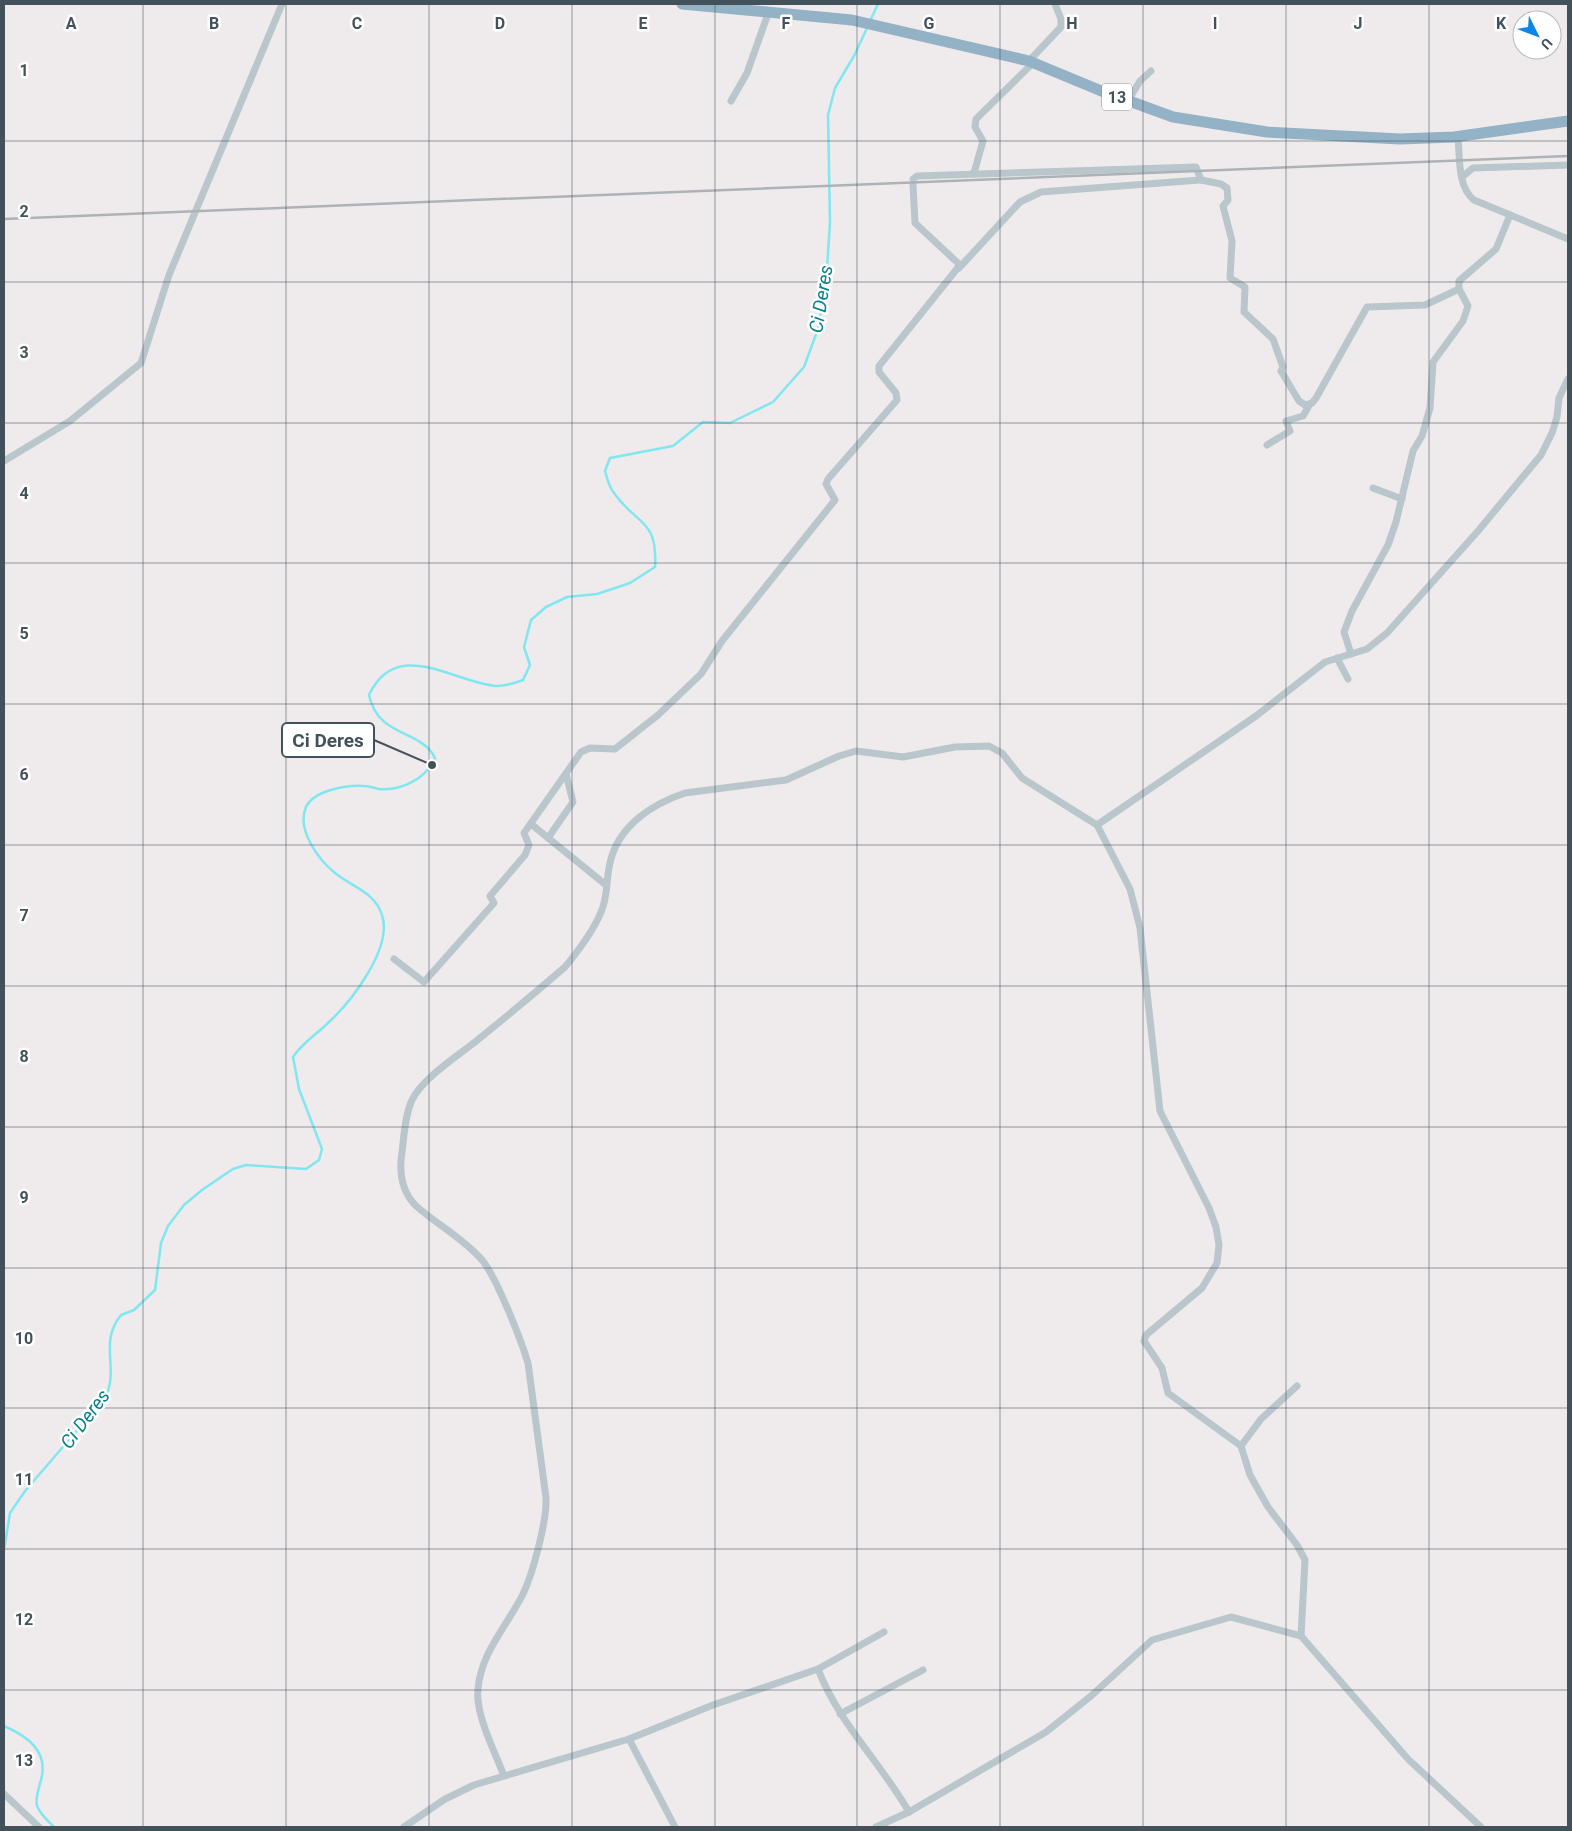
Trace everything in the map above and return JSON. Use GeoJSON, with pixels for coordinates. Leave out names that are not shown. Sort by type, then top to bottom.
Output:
{"type":"FeatureCollection","features":[{"type":"Feature","properties":{"kind":"highway","name":"13"},"geometry":{"type":"LineString","coordinates":[[682,4],[852,20],[1031,62],[1173,117],[1206,124],[1268,132],[1380,138],[1458,137],[1568,121]]}},
{"type":"Feature","properties":{"kind":"street"},"geometry":{"type":"LineString","coordinates":[[4,461],[70,421],[141,363],[169,275],[282,4]]}},
{"type":"Feature","properties":{"kind":"street"},"geometry":{"type":"LineString","coordinates":[[974,173],[983,141],[975,127],[976,119],[1031,62],[1061,27],[1061,19],[1055,4]]}},
{"type":"Feature","properties":{"kind":"street"},"geometry":{"type":"LineString","coordinates":[[731,101],[747,74],[769,11]]}},
{"type":"Feature","properties":{"kind":"street"},"geometry":{"type":"LineString","coordinates":[[1128,101],[1140,81],[1151,70]]}},
{"type":"Feature","properties":{"kind":"street"},"geometry":{"type":"LineString","coordinates":[[1458,137],[1462,177],[1468,196],[1568,239]]}},
{"type":"Feature","properties":{"kind":"street"},"geometry":{"type":"LineString","coordinates":[[1462,177],[1473,168],[1568,165]]}},
{"type":"Feature","properties":{"kind":"street"},"geometry":{"type":"LineString","coordinates":[[958,269],[959,262],[915,223],[913,182],[917,176],[1194,166],[1198,168],[1200,180]]}},
{"type":"Feature","properties":{"kind":"street"},"geometry":{"type":"LineString","coordinates":[[394,959],[424,982],[494,902],[490,896],[525,855],[529,845],[524,833],[581,752],[590,748],[616,749],[636,734],[703,672],[722,640],[835,500],[826,484],[828,477],[897,400],[896,393],[879,372],[879,366],[958,269],[1020,202],[1041,192],[1200,180],[1221,184],[1226,188],[1228,200],[1223,208],[1232,240],[1230,278],[1245,287],[1244,312],[1273,339],[1283,367],[1281,371],[1299,402],[1305,405],[1310,404]]}},
{"type":"Feature","properties":{"kind":"street"},"geometry":{"type":"LineString","coordinates":[[1351,654],[1344,632],[1352,611],[1388,545],[1402,499],[1413,451],[1422,436],[1431,402],[1433,362],[1463,321],[1468,306],[1459,289],[1459,281],[1496,249],[1510,215]]}},
{"type":"Feature","properties":{"kind":"street"},"geometry":{"type":"LineString","coordinates":[[1267,446],[1290,431],[1286,422],[1302,416],[1316,398],[1367,307],[1425,305],[1459,289]]}},
{"type":"Feature","properties":{"kind":"street"},"geometry":{"type":"LineString","coordinates":[[1097,825],[1256,716],[1313,670],[1337,658],[1366,649],[1387,634],[1484,524],[1541,455],[1552,433],[1557,416],[1559,398],[1568,378]]}},
{"type":"Feature","properties":{"kind":"street"},"geometry":{"type":"LineString","coordinates":[[1373,488],[1402,499]]}},
{"type":"Feature","properties":{"kind":"street"},"geometry":{"type":"LineString","coordinates":[[1337,658],[1348,679]]}},
{"type":"Feature","properties":{"kind":"street"},"geometry":{"type":"LineString","coordinates":[[504,1776],[479,1708],[478,1689],[492,1644],[523,1594],[545,1517],[546,1498],[528,1363],[523,1346],[487,1267],[476,1254],[409,1198],[401,1179],[400,1163],[412,1099],[450,1062],[565,967],[579,950],[602,911],[613,850],[619,838],[628,827],[656,805],[685,793],[786,780],[839,756],[856,751],[903,757],[955,748],[989,746],[1002,753],[1022,778],[1097,825],[1130,890],[1140,928],[1160,1111],[1209,1208],[1216,1227],[1219,1245],[1217,1263],[1202,1288],[1146,1335],[1144,1341],[1162,1368],[1167,1390],[1171,1395],[1241,1446],[1250,1475],[1268,1507],[1297,1545],[1305,1560],[1301,1636]]}},
{"type":"Feature","properties":{"kind":"street"},"geometry":{"type":"LineString","coordinates":[[548,838],[573,802],[566,774]]}},
{"type":"Feature","properties":{"kind":"street"},"geometry":{"type":"LineString","coordinates":[[531,824],[606,886]]}},
{"type":"Feature","properties":{"kind":"street"},"geometry":{"type":"LineString","coordinates":[[1241,1446],[1261,1419],[1297,1386]]}},
{"type":"Feature","properties":{"kind":"street"},"geometry":{"type":"LineString","coordinates":[[876,1827],[909,1812],[1046,1732],[1091,1696],[1152,1640],[1231,1617],[1301,1636],[1408,1759],[1481,1827]]}},
{"type":"Feature","properties":{"kind":"street"},"geometry":{"type":"LineString","coordinates":[[404,1827],[459,1792],[504,1776],[629,1739],[713,1705],[818,1669],[884,1632]]}},
{"type":"Feature","properties":{"kind":"street"},"geometry":{"type":"LineString","coordinates":[[818,1669],[840,1714],[896,1788],[909,1812]]}},
{"type":"Feature","properties":{"kind":"street"},"geometry":{"type":"LineString","coordinates":[[840,1714],[923,1670]]}},
{"type":"Feature","properties":{"kind":"street"},"geometry":{"type":"LineString","coordinates":[[629,1739],[675,1827]]}},
{"type":"Feature","properties":{"kind":"street"},"geometry":{"type":"LineString","coordinates":[[4,1794],[39,1827]]}},
{"type":"Feature","properties":{"kind":"waterway","name":"Ci Deres"},"geometry":{"type":"LineString","coordinates":[[870,21],[878,4]]}},
{"type":"Feature","properties":{"kind":"waterway","name":"Ci Deres"},"geometry":{"type":"LineString","coordinates":[[4,1550],[10,1513],[25,1491],[105,1398],[111,1377],[110,1346],[114,1325],[121,1315],[134,1310],[155,1290],[161,1243],[168,1226],[184,1205],[233,1169],[246,1165],[306,1169],[319,1160],[322,1149],[299,1089],[293,1057],[348,1002],[368,974],[376,958],[384,928],[379,907],[369,895],[335,873],[316,852],[304,825],[306,807],[316,796],[349,786],[379,789],[404,786],[426,772],[435,758],[429,749],[420,742],[381,719],[374,709],[369,695],[381,678],[395,668],[410,665],[427,667],[480,683],[497,686],[523,680],[530,665],[524,647],[531,620],[546,607],[567,597],[597,594],[630,583],[655,567],[655,551],[649,530],[622,503],[609,485],[605,471],[610,458],[673,446],[703,422],[730,423],[773,402],[804,367],[818,329],[826,284],[830,222],[828,115],[835,88],[854,56],[867,28]]}},
{"type":"Feature","properties":{"kind":"waterway","name":"Ci Deres"},"geometry":{"type":"LineString","coordinates":[[4,1726],[28,1740],[39,1753],[43,1770],[37,1796],[37,1806],[42,1815],[54,1827]]}},
{"type":"Feature","properties":{"kind":"railway"},"geometry":{"type":"LineString","coordinates":[[4,219],[1568,156]]}},
{"type":"Feature","properties":{"kind":"place","name":"Ci Deres"},"geometry":{"type":"Point","coordinates":[432,765]}}]}
